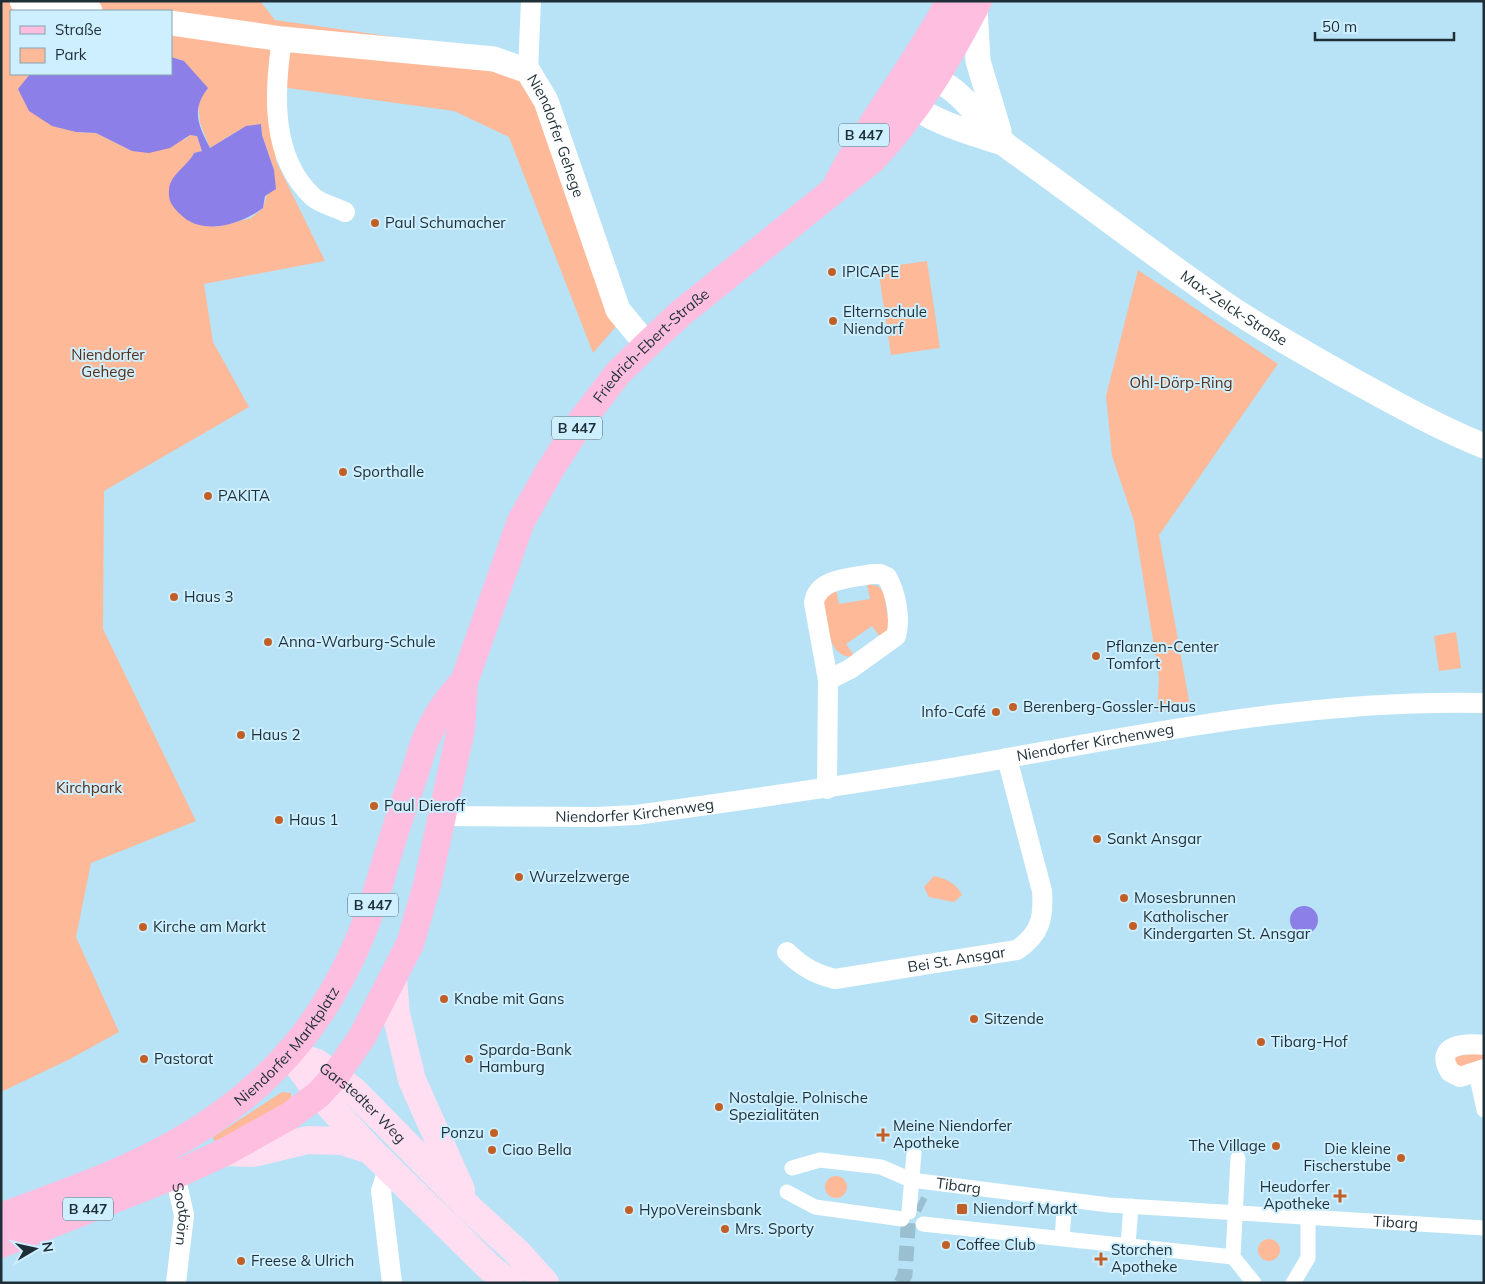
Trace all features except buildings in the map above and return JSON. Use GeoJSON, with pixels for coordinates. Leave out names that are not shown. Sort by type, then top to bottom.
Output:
{"type":"FeatureCollection","features":[{"type":"Feature","properties":{"kind":"main road","name":"Friedrich-Ebert-Straße"},"geometry":{"type":"LineString","coordinates":[[443,816],[462,729],[464,682],[521,521],[582,420],[618,373],[681,313],[873,160],[917,107],[936,79],[968,3]]}},
{"type":"Feature","properties":{"kind":"main road","name":"Friedrich-Ebert-Straße"},"geometry":{"type":"LineString","coordinates":[[834,190],[858,143],[935,31],[968,3]]}},
{"type":"Feature","properties":{"kind":"main road","name":"Friedrich-Ebert-Straße"},"geometry":{"type":"LineString","coordinates":[[425,741],[452,694],[464,682]]}},
{"type":"Feature","properties":{"kind":"main road","name":"Niendorfer Marktplatz"},"geometry":{"type":"LineString","coordinates":[[1,1217],[107,1176],[165,1150],[228,1109],[254,1088],[290,1054],[324,1007],[359,943],[425,741]]}},
{"type":"Feature","properties":{"kind":"main road","name":"B 447"},"geometry":{"type":"LineString","coordinates":[[1,1244],[175,1175],[225,1152],[291,1115],[327,1085],[362,1037],[410,944],[427,885],[443,816]]}},
{"type":"Feature","properties":{"kind":"main road"},"geometry":{"type":"LineString","coordinates":[[393,979],[396,1014],[412,1080],[425,1113],[470,1209]]}},
{"type":"Feature","properties":{"kind":"main road","name":"Garstedter Weg"},"geometry":{"type":"LineString","coordinates":[[290,1054],[317,1063],[327,1085],[379,1159],[508,1283]]}},
{"type":"Feature","properties":{"kind":"main road","name":"Garstedter Weg"},"geometry":{"type":"LineString","coordinates":[[327,1085],[356,1092],[470,1209],[508,1243],[545,1283]]}},
{"type":"Feature","properties":{"kind":"main road"},"geometry":{"type":"LineString","coordinates":[[225,1152],[254,1153],[308,1140],[341,1141],[379,1159]]}},
{"type":"Feature","properties":{"kind":"street"},"geometry":{"type":"LineString","coordinates":[[22,1],[83,10]]}},
{"type":"Feature","properties":{"kind":"street"},"geometry":{"type":"LineString","coordinates":[[528,71],[531,1]]}},
{"type":"Feature","properties":{"kind":"street"},"geometry":{"type":"LineString","coordinates":[[968,3],[978,61],[1003,143]]}},
{"type":"Feature","properties":{"kind":"street","name":"Niendorfer Gehege"},"geometry":{"type":"LineString","coordinates":[[172,23],[282,39],[494,60],[528,71],[546,101],[618,310],[647,345]]}},
{"type":"Feature","properties":{"kind":"street"},"geometry":{"type":"LineString","coordinates":[[282,39],[277,79],[278,120],[284,150],[296,176],[314,198],[344,212]]}},
{"type":"Feature","properties":{"kind":"street"},"geometry":{"type":"LineString","coordinates":[[900,83],[918,77],[936,79]]}},
{"type":"Feature","properties":{"kind":"street","name":"Max-Zelck-Straße"},"geometry":{"type":"LineString","coordinates":[[936,79],[971,105],[1003,143],[1164,260],[1281,340],[1393,402],[1484,446]]}},
{"type":"Feature","properties":{"kind":"street","name":"Max-Zelck-Straße"},"geometry":{"type":"LineString","coordinates":[[900,83],[909,99],[917,107],[964,130],[1003,143]]}},
{"type":"Feature","properties":{"kind":"street"},"geometry":{"type":"LineString","coordinates":[[827,788],[828,680],[814,603],[815,594],[823,585],[872,574],[880,574],[887,577],[894,594],[899,628],[896,636],[850,669],[828,680]]}},
{"type":"Feature","properties":{"kind":"street","name":"Niendorfer Kirchenweg"},"geometry":{"type":"LineString","coordinates":[[443,816],[600,817],[636,815],[827,788],[1271,714],[1332,708],[1484,703]]}},
{"type":"Feature","properties":{"kind":"street","name":"Bei St. Ansgar"},"geometry":{"type":"LineString","coordinates":[[787,952],[802,966],[818,975],[835,979],[1017,950],[1027,943],[1038,930],[1044,911],[1042,891],[1007,758]]}},
{"type":"Feature","properties":{"kind":"street"},"geometry":{"type":"LineString","coordinates":[[1484,1045],[1470,1043],[1455,1045],[1447,1056],[1447,1067],[1454,1075],[1466,1077],[1480,1071],[1484,1110]]}},
{"type":"Feature","properties":{"kind":"street"},"geometry":{"type":"LineString","coordinates":[[787,1192],[815,1207],[910,1209],[914,1153]]}},
{"type":"Feature","properties":{"kind":"street"},"geometry":{"type":"LineString","coordinates":[[1238,1158],[1233,1257],[1254,1283]]}},
{"type":"Feature","properties":{"kind":"street"},"geometry":{"type":"LineString","coordinates":[[379,1159],[392,1283]]}},
{"type":"Feature","properties":{"kind":"street","name":"Tibarg"},"geometry":{"type":"LineString","coordinates":[[792,1168],[820,1160],[881,1167],[912,1180],[1065,1200],[1110,1197],[1132,1206],[1484,1228]]}},
{"type":"Feature","properties":{"kind":"street","name":"Sootbörn"},"geometry":{"type":"LineString","coordinates":[[175,1175],[184,1215],[176,1283]]}},
{"type":"Feature","properties":{"kind":"street"},"geometry":{"type":"LineString","coordinates":[[1062,1238],[1065,1200]]}},
{"type":"Feature","properties":{"kind":"street"},"geometry":{"type":"LineString","coordinates":[[1128,1245],[1132,1206]]}},
{"type":"Feature","properties":{"kind":"street"},"geometry":{"type":"LineString","coordinates":[[1293,1283],[1308,1258],[1308,1217]]}},
{"type":"Feature","properties":{"kind":"street"},"geometry":{"type":"LineString","coordinates":[[923,1224],[1233,1257]]}},
{"type":"Feature","properties":{"kind":"green space","name":"Niendorfer Gehege"},"geometry":{"type":"Polygon","coordinates":[[[1,1],[260,1],[275,20],[513,54],[538,105],[619,323],[593,353],[509,137],[454,111],[288,88],[270,91],[276,161],[325,261],[204,284],[213,342],[249,407],[104,491],[103,629],[196,821],[91,863],[76,937],[119,1032],[68,1060],[1,1092],[1,1]],[[10,10],[10,75],[29,75],[18,90],[76,132],[96,133],[132,151],[186,139],[190,134],[197,136],[202,151],[194,153],[190,162],[176,174],[216,227],[251,218],[263,208],[274,170],[262,135],[261,124],[234,133],[210,148],[200,123],[198,100],[184,61],[172,57],[172,10],[10,10]]]}},
{"type":"Feature","properties":{"kind":"green space"},"geometry":{"type":"Polygon","coordinates":[[[927,261],[940,348],[891,355],[878,268],[927,261]]]}},
{"type":"Feature","properties":{"kind":"green space","name":"Ohl-Dörp-Ring"},"geometry":{"type":"Polygon","coordinates":[[[1138,270],[1278,364],[1159,535],[1190,706],[1157,712],[1159,678],[1134,521],[1112,456],[1106,396],[1138,270]]]}},
{"type":"Feature","properties":{"kind":"green space"},"geometry":{"type":"Polygon","coordinates":[[[867,584],[878,586],[884,593],[889,626],[886,634],[881,638],[872,626],[846,644],[855,657],[846,656],[839,652],[830,639],[823,603],[828,595],[836,589],[839,604],[870,599],[867,584]]]}},
{"type":"Feature","properties":{"kind":"green space"},"geometry":{"type":"Polygon","coordinates":[[[1456,632],[1461,668],[1439,671],[1434,636],[1456,632]]]}},
{"type":"Feature","properties":{"kind":"green space"},"geometry":{"type":"Polygon","coordinates":[[[934,876],[951,882],[962,895],[954,902],[929,897],[924,887],[934,876]]]}},
{"type":"Feature","properties":{"kind":"green space"},"geometry":{"type":"Polygon","coordinates":[[[1484,1053],[1484,1060],[1465,1069],[1455,1066],[1455,1056],[1484,1053]]]}},
{"type":"Feature","properties":{"kind":"green space"},"geometry":{"type":"Polygon","coordinates":[[[282,1092],[291,1093],[291,1100],[238,1134],[214,1141],[213,1137],[282,1092]]]}},
{"type":"Feature","properties":{"kind":"green space"},"geometry":{"type":"Polygon","coordinates":[[[836,1176],[846,1183],[847,1187],[840,1197],[836,1198],[826,1191],[825,1187],[832,1177],[836,1176]]]}},
{"type":"Feature","properties":{"kind":"green space"},"geometry":{"type":"Polygon","coordinates":[[[1265,1239],[1273,1239],[1280,1246],[1280,1254],[1273,1261],[1265,1261],[1258,1254],[1258,1246],[1265,1239]]]}},
{"type":"Feature","properties":{"kind":"shaded area"},"geometry":{"type":"Polygon","coordinates":[[[172,57],[184,61],[208,88],[199,103],[198,118],[210,148],[246,126],[261,124],[262,135],[274,170],[276,189],[265,196],[263,208],[254,214],[221,226],[198,225],[179,213],[174,208],[169,197],[172,179],[194,153],[202,151],[197,136],[190,135],[170,148],[149,153],[132,151],[96,133],[76,132],[52,126],[29,111],[18,89],[29,75],[172,75],[172,57]]]}},
{"type":"Feature","properties":{"kind":"shaded area"},"geometry":{"type":"Polygon","coordinates":[[[1304,906],[1314,910],[1318,920],[1314,930],[1304,934],[1294,930],[1290,920],[1294,910],[1304,906]]]}},
{"type":"Feature","properties":{"kind":"tunnel"},"geometry":{"type":"LineString","coordinates":[[918,1203],[924,1206]]}},
{"type":"Feature","properties":{"kind":"tunnel"},"geometry":{"type":"LineString","coordinates":[[901,1283],[905,1275],[909,1212]]}},
{"type":"Feature","properties":{"kind":"place","name":"Paul Schumacher"},"geometry":{"type":"Point","coordinates":[375,223]}},
{"type":"Feature","properties":{"kind":"place","name":"IPICAPE"},"geometry":{"type":"Point","coordinates":[832,272]}},
{"type":"Feature","properties":{"kind":"place","name":"Elternschule Niendorf"},"geometry":{"type":"Point","coordinates":[833,321]}},
{"type":"Feature","properties":{"kind":"place","name":"Sporthalle"},"geometry":{"type":"Point","coordinates":[343,472]}},
{"type":"Feature","properties":{"kind":"place","name":"PAKITA"},"geometry":{"type":"Point","coordinates":[208,496]}},
{"type":"Feature","properties":{"kind":"place","name":"Haus 3"},"geometry":{"type":"Point","coordinates":[174,597]}},
{"type":"Feature","properties":{"kind":"place","name":"Anna-Warburg-Schule"},"geometry":{"type":"Point","coordinates":[268,642]}},
{"type":"Feature","properties":{"kind":"place","name":"Pflanzen-Center Tomfort"},"geometry":{"type":"Point","coordinates":[1096,656]}},
{"type":"Feature","properties":{"kind":"place","name":"Berenberg-Gossler-Haus"},"geometry":{"type":"Point","coordinates":[1013,707]}},
{"type":"Feature","properties":{"kind":"place","name":"Info-Café"},"geometry":{"type":"Point","coordinates":[996,712]}},
{"type":"Feature","properties":{"kind":"place","name":"Haus 2"},"geometry":{"type":"Point","coordinates":[241,735]}},
{"type":"Feature","properties":{"kind":"place","name":"Paul Dieroff"},"geometry":{"type":"Point","coordinates":[374,806]}},
{"type":"Feature","properties":{"kind":"place","name":"Haus 1"},"geometry":{"type":"Point","coordinates":[279,820]}},
{"type":"Feature","properties":{"kind":"place","name":"Sankt Ansgar"},"geometry":{"type":"Point","coordinates":[1097,839]}},
{"type":"Feature","properties":{"kind":"place","name":"Wurzelzwerge"},"geometry":{"type":"Point","coordinates":[519,877]}},
{"type":"Feature","properties":{"kind":"place","name":"Mosesbrunnen"},"geometry":{"type":"Point","coordinates":[1124,898]}},
{"type":"Feature","properties":{"kind":"place","name":"Katholischer Kindergarten St. Ansgar"},"geometry":{"type":"Point","coordinates":[1133,926]}},
{"type":"Feature","properties":{"kind":"place","name":"Kirche am Markt"},"geometry":{"type":"Point","coordinates":[143,927]}},
{"type":"Feature","properties":{"kind":"place","name":"Knabe mit Gans"},"geometry":{"type":"Point","coordinates":[444,999]}},
{"type":"Feature","properties":{"kind":"place","name":"Sitzende"},"geometry":{"type":"Point","coordinates":[974,1019]}},
{"type":"Feature","properties":{"kind":"place","name":"Tibarg-Hof"},"geometry":{"type":"Point","coordinates":[1261,1042]}},
{"type":"Feature","properties":{"kind":"place","name":"Pastorat"},"geometry":{"type":"Point","coordinates":[144,1059]}},
{"type":"Feature","properties":{"kind":"place","name":"Sparda-Bank Hamburg"},"geometry":{"type":"Point","coordinates":[469,1059]}},
{"type":"Feature","properties":{"kind":"place","name":"Nostalgie. Polnische Spezialitäten"},"geometry":{"type":"Point","coordinates":[719,1107]}},
{"type":"Feature","properties":{"kind":"place","name":"Ponzu"},"geometry":{"type":"Point","coordinates":[494,1133]}},
{"type":"Feature","properties":{"kind":"place","name":"Meine Niendorfer Apotheke"},"geometry":{"type":"Point","coordinates":[883,1135]}},
{"type":"Feature","properties":{"kind":"place","name":"The Village"},"geometry":{"type":"Point","coordinates":[1276,1146]}},
{"type":"Feature","properties":{"kind":"place","name":"Ciao Bella"},"geometry":{"type":"Point","coordinates":[492,1150]}},
{"type":"Feature","properties":{"kind":"place","name":"Die kleine Fischerstube"},"geometry":{"type":"Point","coordinates":[1401,1158]}},
{"type":"Feature","properties":{"kind":"place","name":"Heudorfer Apotheke"},"geometry":{"type":"Point","coordinates":[1340,1196]}},
{"type":"Feature","properties":{"kind":"place","name":"Niendorf Markt"},"geometry":{"type":"Point","coordinates":[962,1209]}},
{"type":"Feature","properties":{"kind":"place","name":"HypoVereinsbank"},"geometry":{"type":"Point","coordinates":[629,1210]}},
{"type":"Feature","properties":{"kind":"place","name":"Mrs. Sporty"},"geometry":{"type":"Point","coordinates":[725,1229]}},
{"type":"Feature","properties":{"kind":"place","name":"Coffee Club"},"geometry":{"type":"Point","coordinates":[946,1245]}},
{"type":"Feature","properties":{"kind":"place","name":"Storchen Apotheke"},"geometry":{"type":"Point","coordinates":[1101,1259]}},
{"type":"Feature","properties":{"kind":"place","name":"Freese & Ulrich"},"geometry":{"type":"Point","coordinates":[241,1261]}},
{"type":"Feature","properties":{"kind":"park label","name":"Kirchpark"},"geometry":{"type":"Point","coordinates":[89,788]}}]}
